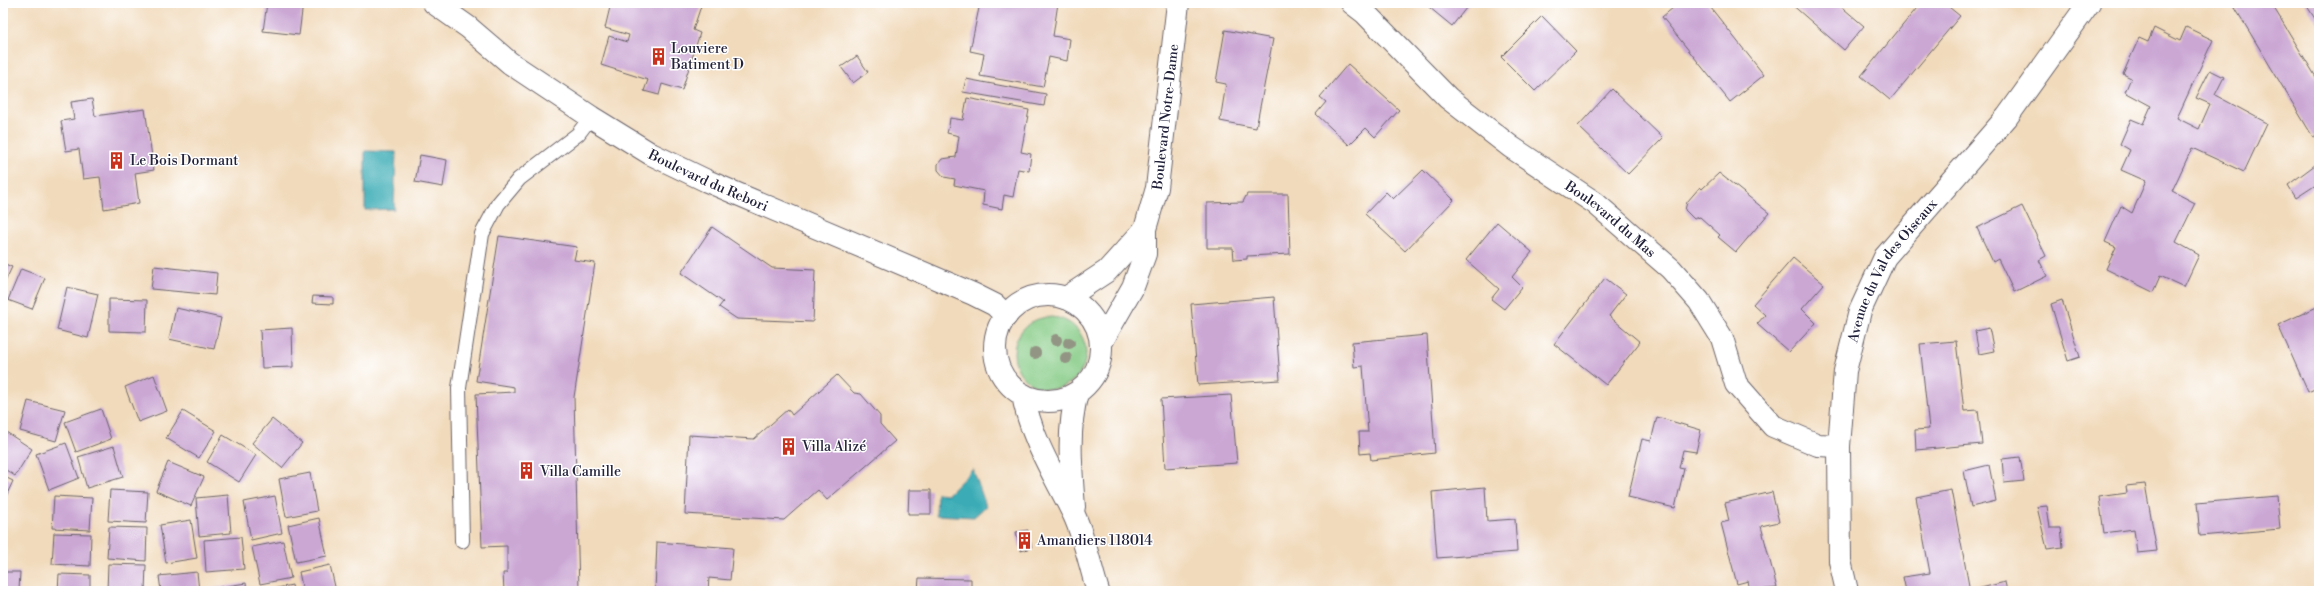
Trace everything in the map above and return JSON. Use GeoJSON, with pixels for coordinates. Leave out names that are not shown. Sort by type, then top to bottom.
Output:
{"type":"FeatureCollection","features":[{"type":"Feature","properties":{"kind":"street","name":"Boulevard du Rebori"},"geometry":{"type":"LineString","coordinates":[[434,3],[468,26],[510,63],[650,154],[700,177],[973,294],[995,305],[1006,316]]}},
{"type":"Feature","properties":{"kind":"street","name":"Boulevard Notre-Dame"},"geometry":{"type":"LineString","coordinates":[[1100,343],[1133,288],[1145,254],[1145,229],[1157,188],[1178,3]]}},
{"type":"Feature","properties":{"kind":"street","name":"Boulevard du Mas"},"geometry":{"type":"LineString","coordinates":[[1352,3],[1365,13],[1448,98],[1511,147],[1594,203],[1671,268],[1699,301],[1722,338],[1736,384],[1773,426],[1818,445],[1839,446]]}},
{"type":"Feature","properties":{"kind":"street","name":"Avenue du Val des Oiseaux"},"geometry":{"type":"LineString","coordinates":[[1847,591],[1840,561],[1839,446],[1845,371],[1860,311],[1885,257],[2007,117],[2089,3]]}},
{"type":"Feature","properties":{"kind":"street","name":"Boulevard Notre-Dame"},"geometry":{"type":"LineString","coordinates":[[1066,298],[1107,271],[1145,229]]}},
{"type":"Feature","properties":{"kind":"street"},"geometry":{"type":"LineString","coordinates":[[1049,295],[1066,298],[1079,305],[1097,328],[1100,343],[1100,357],[1095,371],[1088,383],[1077,392],[1064,399],[1050,401],[1036,400],[1023,395],[1009,384],[999,368],[996,356],[997,332],[1006,316],[1017,304],[1033,297],[1049,295]]}},
{"type":"Feature","properties":{"kind":"street"},"geometry":{"type":"LineString","coordinates":[[1077,392],[1072,410],[1070,462],[1075,516],[1098,591]]}},
{"type":"Feature","properties":{"kind":"street"},"geometry":{"type":"LineString","coordinates":[[1023,395],[1026,412],[1050,472],[1075,516]]}},
{"type":"Feature","properties":{"kind":"lane"},"geometry":{"type":"LineString","coordinates":[[462,541],[459,388],[482,234],[498,204],[519,179],[578,134],[591,117]]}},
{"type":"Feature","properties":{"kind":"green space"},"geometry":{"type":"Polygon","coordinates":[[[1050,317],[1064,320],[1076,327],[1083,339],[1086,353],[1083,367],[1076,379],[1064,386],[1050,389],[1036,386],[1024,379],[1017,367],[1014,353],[1017,339],[1024,327],[1036,320],[1050,317]]]}},
{"type":"Feature","properties":{"kind":"water"},"geometry":{"type":"Polygon","coordinates":[[[365,151],[396,152],[394,209],[365,210],[365,151]]]}},
{"type":"Feature","properties":{"kind":"water"},"geometry":{"type":"Polygon","coordinates":[[[973,469],[986,506],[974,517],[936,515],[937,493],[948,494],[973,469]]]}},
{"type":"Feature","properties":{"kind":"building"},"geometry":{"type":"Polygon","coordinates":[[[267,3],[303,3],[299,35],[263,31],[267,3]]]}},
{"type":"Feature","properties":{"kind":"building","name":"Louviere Batiment D"},"geometry":{"type":"Polygon","coordinates":[[[611,3],[702,3],[693,30],[700,33],[682,90],[662,84],[659,95],[644,91],[648,80],[601,65],[609,36],[627,42],[629,35],[605,28],[611,3]]]}},
{"type":"Feature","properties":{"kind":"building"},"geometry":{"type":"Polygon","coordinates":[[[980,3],[1058,3],[1053,36],[1070,39],[1067,61],[1049,57],[1043,87],[980,76],[984,54],[970,51],[980,3]]]}},
{"type":"Feature","properties":{"kind":"building"},"geometry":{"type":"Polygon","coordinates":[[[1424,3],[1470,3],[1452,26],[1424,3]]]}},
{"type":"Feature","properties":{"kind":"building"},"geometry":{"type":"Polygon","coordinates":[[[1679,3],[1707,3],[1764,75],[1730,102],[1662,17],[1679,3]]]}},
{"type":"Feature","properties":{"kind":"building"},"geometry":{"type":"Polygon","coordinates":[[[1790,3],[1837,3],[1864,26],[1844,50],[1790,3]]]}},
{"type":"Feature","properties":{"kind":"building"},"geometry":{"type":"Polygon","coordinates":[[[1921,3],[1944,3],[1960,16],[1890,100],[1861,76],[1921,3]]]}},
{"type":"Feature","properties":{"kind":"building"},"geometry":{"type":"Polygon","coordinates":[[[2232,3],[2271,3],[2319,82],[2319,134],[2313,137],[2232,3]]]}},
{"type":"Feature","properties":{"kind":"building"},"geometry":{"type":"Polygon","coordinates":[[[2305,3],[2319,3],[2319,25],[2305,3]]]}},
{"type":"Feature","properties":{"kind":"building"},"geometry":{"type":"Polygon","coordinates":[[[1542,16],[1576,51],[1535,91],[1501,57],[1542,16]]]}},
{"type":"Feature","properties":{"kind":"building"},"geometry":{"type":"Polygon","coordinates":[[[2186,27],[2213,40],[2177,118],[2199,129],[2210,104],[2196,98],[2210,70],[2224,77],[2215,95],[2267,123],[2244,172],[2192,148],[2172,191],[2195,203],[2176,242],[2199,255],[2184,287],[2160,276],[2153,292],[2106,269],[2116,247],[2105,242],[2121,206],[2132,213],[2146,181],[2121,170],[2130,150],[2120,144],[2131,119],[2143,124],[2151,106],[2125,92],[2131,78],[2123,74],[2139,38],[2148,42],[2154,28],[2180,41],[2186,27]]]}},
{"type":"Feature","properties":{"kind":"building"},"geometry":{"type":"Polygon","coordinates":[[[1225,30],[1273,39],[1256,128],[1220,121],[1226,84],[1216,82],[1225,30]]]}},
{"type":"Feature","properties":{"kind":"building"},"geometry":{"type":"Polygon","coordinates":[[[857,56],[868,72],[853,83],[841,67],[857,56]]]}},
{"type":"Feature","properties":{"kind":"building"},"geometry":{"type":"Polygon","coordinates":[[[1348,64],[1399,110],[1375,137],[1366,128],[1349,145],[1316,114],[1326,102],[1320,97],[1348,64]]]}},
{"type":"Feature","properties":{"kind":"building"},"geometry":{"type":"Polygon","coordinates":[[[966,79],[1046,94],[1044,106],[963,92],[966,79]]]}},
{"type":"Feature","properties":{"kind":"building"},"geometry":{"type":"Polygon","coordinates":[[[1612,89],[1663,138],[1628,174],[1578,126],[1612,89]]]}},
{"type":"Feature","properties":{"kind":"building"},"geometry":{"type":"Polygon","coordinates":[[[967,98],[1029,110],[1021,152],[1031,154],[1029,171],[1018,169],[1013,197],[1004,195],[1002,209],[983,205],[984,191],[954,185],[955,179],[944,177],[938,170],[938,164],[942,159],[956,157],[959,136],[947,133],[950,118],[963,120],[967,98]]]}},
{"type":"Feature","properties":{"kind":"building","name":"Le Bois Dormant"},"geometry":{"type":"Polygon","coordinates":[[[92,99],[95,116],[145,109],[154,170],[135,173],[139,203],[104,209],[100,177],[83,179],[79,149],[66,151],[61,121],[74,119],[71,102],[92,99]]]}},
{"type":"Feature","properties":{"kind":"building"},"geometry":{"type":"Polygon","coordinates":[[[420,155],[447,160],[443,187],[415,182],[420,155]]]}},
{"type":"Feature","properties":{"kind":"building"},"geometry":{"type":"Polygon","coordinates":[[[2319,162],[2319,183],[2296,198],[2288,185],[2319,162]]]}},
{"type":"Feature","properties":{"kind":"building"},"geometry":{"type":"Polygon","coordinates":[[[1423,170],[1454,200],[1405,251],[1365,214],[1386,192],[1393,199],[1423,170]]]}},
{"type":"Feature","properties":{"kind":"building"},"geometry":{"type":"Polygon","coordinates":[[[1719,173],[1769,213],[1736,252],[1718,237],[1720,235],[1700,217],[1694,219],[1685,210],[1687,202],[1700,187],[1702,189],[1719,173]]]}},
{"type":"Feature","properties":{"kind":"building"},"geometry":{"type":"Polygon","coordinates":[[[1247,194],[1288,194],[1290,254],[1247,256],[1247,259],[1234,260],[1233,248],[1207,248],[1207,203],[1243,202],[1247,194]]]}},
{"type":"Feature","properties":{"kind":"building"},"geometry":{"type":"Polygon","coordinates":[[[2022,206],[2046,256],[2039,260],[2047,276],[2014,292],[1998,259],[1993,262],[1977,228],[2022,206]]]}},
{"type":"Feature","properties":{"kind":"building"},"geometry":{"type":"Polygon","coordinates":[[[1497,222],[1532,252],[1512,277],[1522,287],[1504,309],[1491,299],[1499,289],[1466,260],[1497,222]]]}},
{"type":"Feature","properties":{"kind":"building"},"geometry":{"type":"Polygon","coordinates":[[[712,227],[772,268],[815,270],[813,322],[737,319],[719,307],[723,302],[681,273],[712,227]]]}},
{"type":"Feature","properties":{"kind":"building","name":"Villa Camille"},"geometry":{"type":"Polygon","coordinates":[[[499,236],[577,247],[574,260],[595,263],[574,397],[579,591],[504,591],[503,573],[507,573],[507,546],[482,547],[476,394],[514,392],[514,387],[476,381],[499,236]]]}},
{"type":"Feature","properties":{"kind":"building"},"geometry":{"type":"Polygon","coordinates":[[[1793,258],[1824,284],[1802,309],[1816,323],[1789,352],[1757,324],[1765,315],[1753,304],[1793,258]]]}},
{"type":"Feature","properties":{"kind":"building"},"geometry":{"type":"Polygon","coordinates":[[[3,263],[12,267],[3,286],[3,263]]]}},
{"type":"Feature","properties":{"kind":"building"},"geometry":{"type":"Polygon","coordinates":[[[154,266],[217,273],[215,295],[151,289],[154,266]]]}},
{"type":"Feature","properties":{"kind":"building"},"geometry":{"type":"Polygon","coordinates":[[[21,269],[45,278],[32,309],[8,300],[21,269]]]}},
{"type":"Feature","properties":{"kind":"building"},"geometry":{"type":"Polygon","coordinates":[[[1605,278],[1626,294],[1609,316],[1640,342],[1606,385],[1554,344],[1605,278]]]}},
{"type":"Feature","properties":{"kind":"building"},"geometry":{"type":"Polygon","coordinates":[[[67,287],[98,294],[88,338],[57,330],[67,287]]]}},
{"type":"Feature","properties":{"kind":"building"},"geometry":{"type":"Polygon","coordinates":[[[313,296],[333,297],[333,304],[312,303],[313,296]]]}},
{"type":"Feature","properties":{"kind":"building"},"geometry":{"type":"Polygon","coordinates":[[[1274,297],[1280,380],[1198,385],[1191,304],[1274,297]]]}},
{"type":"Feature","properties":{"kind":"building"},"geometry":{"type":"Polygon","coordinates":[[[109,299],[147,300],[146,332],[109,331],[109,299]]]}},
{"type":"Feature","properties":{"kind":"building"},"geometry":{"type":"Polygon","coordinates":[[[2062,300],[2080,357],[2068,361],[2051,304],[2062,300]]]}},
{"type":"Feature","properties":{"kind":"building"},"geometry":{"type":"Polygon","coordinates":[[[2319,306],[2319,387],[2308,392],[2278,325],[2319,306]]]}},
{"type":"Feature","properties":{"kind":"building"},"geometry":{"type":"Polygon","coordinates":[[[176,308],[221,318],[214,349],[169,339],[176,308]]]}},
{"type":"Feature","properties":{"kind":"building"},"geometry":{"type":"Polygon","coordinates":[[[292,328],[293,367],[262,368],[260,330],[292,328]]]}},
{"type":"Feature","properties":{"kind":"building"},"geometry":{"type":"Polygon","coordinates":[[[1989,328],[1994,351],[1979,354],[1975,331],[1989,328]]]}},
{"type":"Feature","properties":{"kind":"building"},"geometry":{"type":"Polygon","coordinates":[[[1427,335],[1435,453],[1371,460],[1370,453],[1360,454],[1359,432],[1368,432],[1363,366],[1354,367],[1352,342],[1427,335]]]}},
{"type":"Feature","properties":{"kind":"building"},"geometry":{"type":"Polygon","coordinates":[[[1956,341],[1964,411],[1978,410],[1982,444],[1916,450],[1915,430],[1929,429],[1920,344],[1956,341]]]}},
{"type":"Feature","properties":{"kind":"building"},"geometry":{"type":"Polygon","coordinates":[[[154,375],[167,411],[138,422],[125,387],[154,375]]]}},
{"type":"Feature","properties":{"kind":"building","name":"Villa Alizé"},"geometry":{"type":"Polygon","coordinates":[[[837,375],[854,393],[861,394],[880,416],[880,424],[895,441],[827,500],[818,490],[784,520],[685,514],[689,435],[754,439],[788,409],[792,415],[837,375]]]}},
{"type":"Feature","properties":{"kind":"building"},"geometry":{"type":"Polygon","coordinates":[[[1231,395],[1237,463],[1165,468],[1161,399],[1231,395]]]}},
{"type":"Feature","properties":{"kind":"building"},"geometry":{"type":"Polygon","coordinates":[[[28,401],[65,410],[56,441],[20,431],[28,401]]]}},
{"type":"Feature","properties":{"kind":"building"},"geometry":{"type":"Polygon","coordinates":[[[101,409],[111,439],[76,452],[65,422],[101,409]]]}},
{"type":"Feature","properties":{"kind":"building"},"geometry":{"type":"Polygon","coordinates":[[[183,411],[216,431],[199,458],[166,438],[183,411]]]}},
{"type":"Feature","properties":{"kind":"building"},"geometry":{"type":"Polygon","coordinates":[[[1657,417],[1701,430],[1696,452],[1683,450],[1679,468],[1684,469],[1675,508],[1628,497],[1642,439],[1651,441],[1657,417]]]}},
{"type":"Feature","properties":{"kind":"building"},"geometry":{"type":"Polygon","coordinates":[[[272,419],[302,443],[282,468],[252,443],[272,419]]]}},
{"type":"Feature","properties":{"kind":"building"},"geometry":{"type":"Polygon","coordinates":[[[3,430],[32,449],[15,476],[3,468],[3,430]]]}},
{"type":"Feature","properties":{"kind":"building"},"geometry":{"type":"Polygon","coordinates":[[[223,435],[256,455],[239,482],[207,462],[223,435]]]}},
{"type":"Feature","properties":{"kind":"building"},"geometry":{"type":"Polygon","coordinates":[[[66,443],[79,478],[49,490],[36,454],[66,443]]]}},
{"type":"Feature","properties":{"kind":"building"},"geometry":{"type":"Polygon","coordinates":[[[114,446],[123,477],[87,488],[78,457],[114,446]]]}},
{"type":"Feature","properties":{"kind":"building"},"geometry":{"type":"Polygon","coordinates":[[[2020,457],[2024,481],[2004,483],[2002,459],[2020,457]]]}},
{"type":"Feature","properties":{"kind":"building"},"geometry":{"type":"Polygon","coordinates":[[[168,462],[204,477],[191,506],[156,491],[168,462]]]}},
{"type":"Feature","properties":{"kind":"building"},"geometry":{"type":"Polygon","coordinates":[[[1989,465],[1996,501],[1971,507],[1964,471],[1989,465]]]}},
{"type":"Feature","properties":{"kind":"building"},"geometry":{"type":"Polygon","coordinates":[[[310,473],[317,511],[286,517],[279,479],[310,473]]]}},
{"type":"Feature","properties":{"kind":"building"},"geometry":{"type":"Polygon","coordinates":[[[3,476],[13,481],[3,503],[3,476]]]}},
{"type":"Feature","properties":{"kind":"building"},"geometry":{"type":"Polygon","coordinates":[[[2145,484],[2157,551],[2137,553],[2134,529],[2104,533],[2099,497],[2127,493],[2126,486],[2145,484]]]}},
{"type":"Feature","properties":{"kind":"building"},"geometry":{"type":"Polygon","coordinates":[[[1485,487],[1487,521],[1515,519],[1517,552],[1437,558],[1432,492],[1485,487]]]}},
{"type":"Feature","properties":{"kind":"building"},"geometry":{"type":"Polygon","coordinates":[[[110,490],[148,492],[146,523],[108,521],[110,490]]]}},
{"type":"Feature","properties":{"kind":"building"},"geometry":{"type":"Polygon","coordinates":[[[909,490],[931,490],[931,514],[908,514],[909,490]]]}},
{"type":"Feature","properties":{"kind":"building"},"geometry":{"type":"Polygon","coordinates":[[[1951,490],[1970,591],[1906,591],[1903,577],[1930,573],[1916,497],[1951,490]]]}},
{"type":"Feature","properties":{"kind":"building"},"geometry":{"type":"Polygon","coordinates":[[[1772,492],[1779,522],[1761,526],[1777,588],[1750,591],[1748,581],[1737,584],[1721,523],[1729,521],[1725,503],[1772,492]]]}},
{"type":"Feature","properties":{"kind":"building"},"geometry":{"type":"Polygon","coordinates":[[[228,495],[231,533],[199,536],[196,498],[228,495]]]}},
{"type":"Feature","properties":{"kind":"building"},"geometry":{"type":"Polygon","coordinates":[[[54,496],[92,498],[90,530],[52,528],[54,496]]]}},
{"type":"Feature","properties":{"kind":"building"},"geometry":{"type":"Polygon","coordinates":[[[275,496],[282,533],[251,540],[244,502],[275,496]]]}},
{"type":"Feature","properties":{"kind":"building"},"geometry":{"type":"Polygon","coordinates":[[[2277,496],[2280,529],[2200,536],[2197,503],[2277,496]]]}},
{"type":"Feature","properties":{"kind":"building"},"geometry":{"type":"Polygon","coordinates":[[[2047,506],[2050,528],[2061,528],[2063,547],[2047,549],[2037,507],[2047,506]]]}},
{"type":"Feature","properties":{"kind":"building"},"geometry":{"type":"Polygon","coordinates":[[[319,518],[327,556],[296,562],[288,525],[319,518]]]}},
{"type":"Feature","properties":{"kind":"building"},"geometry":{"type":"Polygon","coordinates":[[[191,520],[197,558],[166,563],[160,525],[191,520]]]}},
{"type":"Feature","properties":{"kind":"building"},"geometry":{"type":"Polygon","coordinates":[[[109,527],[147,528],[146,561],[107,558],[109,527]]]}},
{"type":"Feature","properties":{"kind":"building","name":"Amandiers 118014"},"geometry":{"type":"Polygon","coordinates":[[[1028,530],[1032,548],[1021,551],[1016,532],[1028,530]]]}},
{"type":"Feature","properties":{"kind":"building"},"geometry":{"type":"Polygon","coordinates":[[[54,533],[91,534],[90,566],[52,564],[54,533]]]}},
{"type":"Feature","properties":{"kind":"building"},"geometry":{"type":"Polygon","coordinates":[[[241,537],[244,569],[206,572],[204,540],[241,537]]]}},
{"type":"Feature","properties":{"kind":"building"},"geometry":{"type":"Polygon","coordinates":[[[283,541],[291,578],[260,584],[252,547],[283,541]]]}},
{"type":"Feature","properties":{"kind":"building"},"geometry":{"type":"Polygon","coordinates":[[[657,542],[733,548],[730,580],[709,578],[708,591],[655,591],[657,542]]]}},
{"type":"Feature","properties":{"kind":"building"},"geometry":{"type":"Polygon","coordinates":[[[108,564],[146,565],[145,591],[107,591],[108,564]]]}},
{"type":"Feature","properties":{"kind":"building"},"geometry":{"type":"Polygon","coordinates":[[[330,565],[336,591],[303,591],[299,572],[330,565]]]}},
{"type":"Feature","properties":{"kind":"building"},"geometry":{"type":"Polygon","coordinates":[[[3,572],[20,572],[19,591],[3,591],[3,572]]]}},
{"type":"Feature","properties":{"kind":"building"},"geometry":{"type":"Polygon","coordinates":[[[197,572],[199,591],[161,591],[159,576],[197,572]]]}},
{"type":"Feature","properties":{"kind":"building"},"geometry":{"type":"Polygon","coordinates":[[[59,574],[90,575],[90,591],[58,591],[59,574]]]}},
{"type":"Feature","properties":{"kind":"building"},"geometry":{"type":"Polygon","coordinates":[[[919,578],[971,579],[971,591],[918,591],[919,578]]]}},
{"type":"Feature","properties":{"kind":"building"},"geometry":{"type":"Polygon","coordinates":[[[2005,582],[2007,591],[1978,591],[1977,589],[2005,582]]]}},
{"type":"Feature","properties":{"kind":"building"},"geometry":{"type":"Polygon","coordinates":[[[246,583],[247,591],[209,591],[209,589],[246,583]]]}},
{"type":"Feature","properties":{"kind":"building"},"geometry":{"type":"Polygon","coordinates":[[[292,585],[293,591],[268,591],[268,590],[292,585]]]}},
{"type":"Feature","properties":{"kind":"place","name":"Louviere Batiment D"},"geometry":{"type":"Point","coordinates":[658,56]}},
{"type":"Feature","properties":{"kind":"place","name":"Le Bois Dormant"},"geometry":{"type":"Point","coordinates":[117,160]}},
{"type":"Feature","properties":{"kind":"place","name":"Villa Alizé"},"geometry":{"type":"Point","coordinates":[789,446]}},
{"type":"Feature","properties":{"kind":"place","name":"Villa Camille"},"geometry":{"type":"Point","coordinates":[527,471]}},
{"type":"Feature","properties":{"kind":"place","name":"Amandiers 118014"},"geometry":{"type":"Point","coordinates":[1024,540]}}]}
